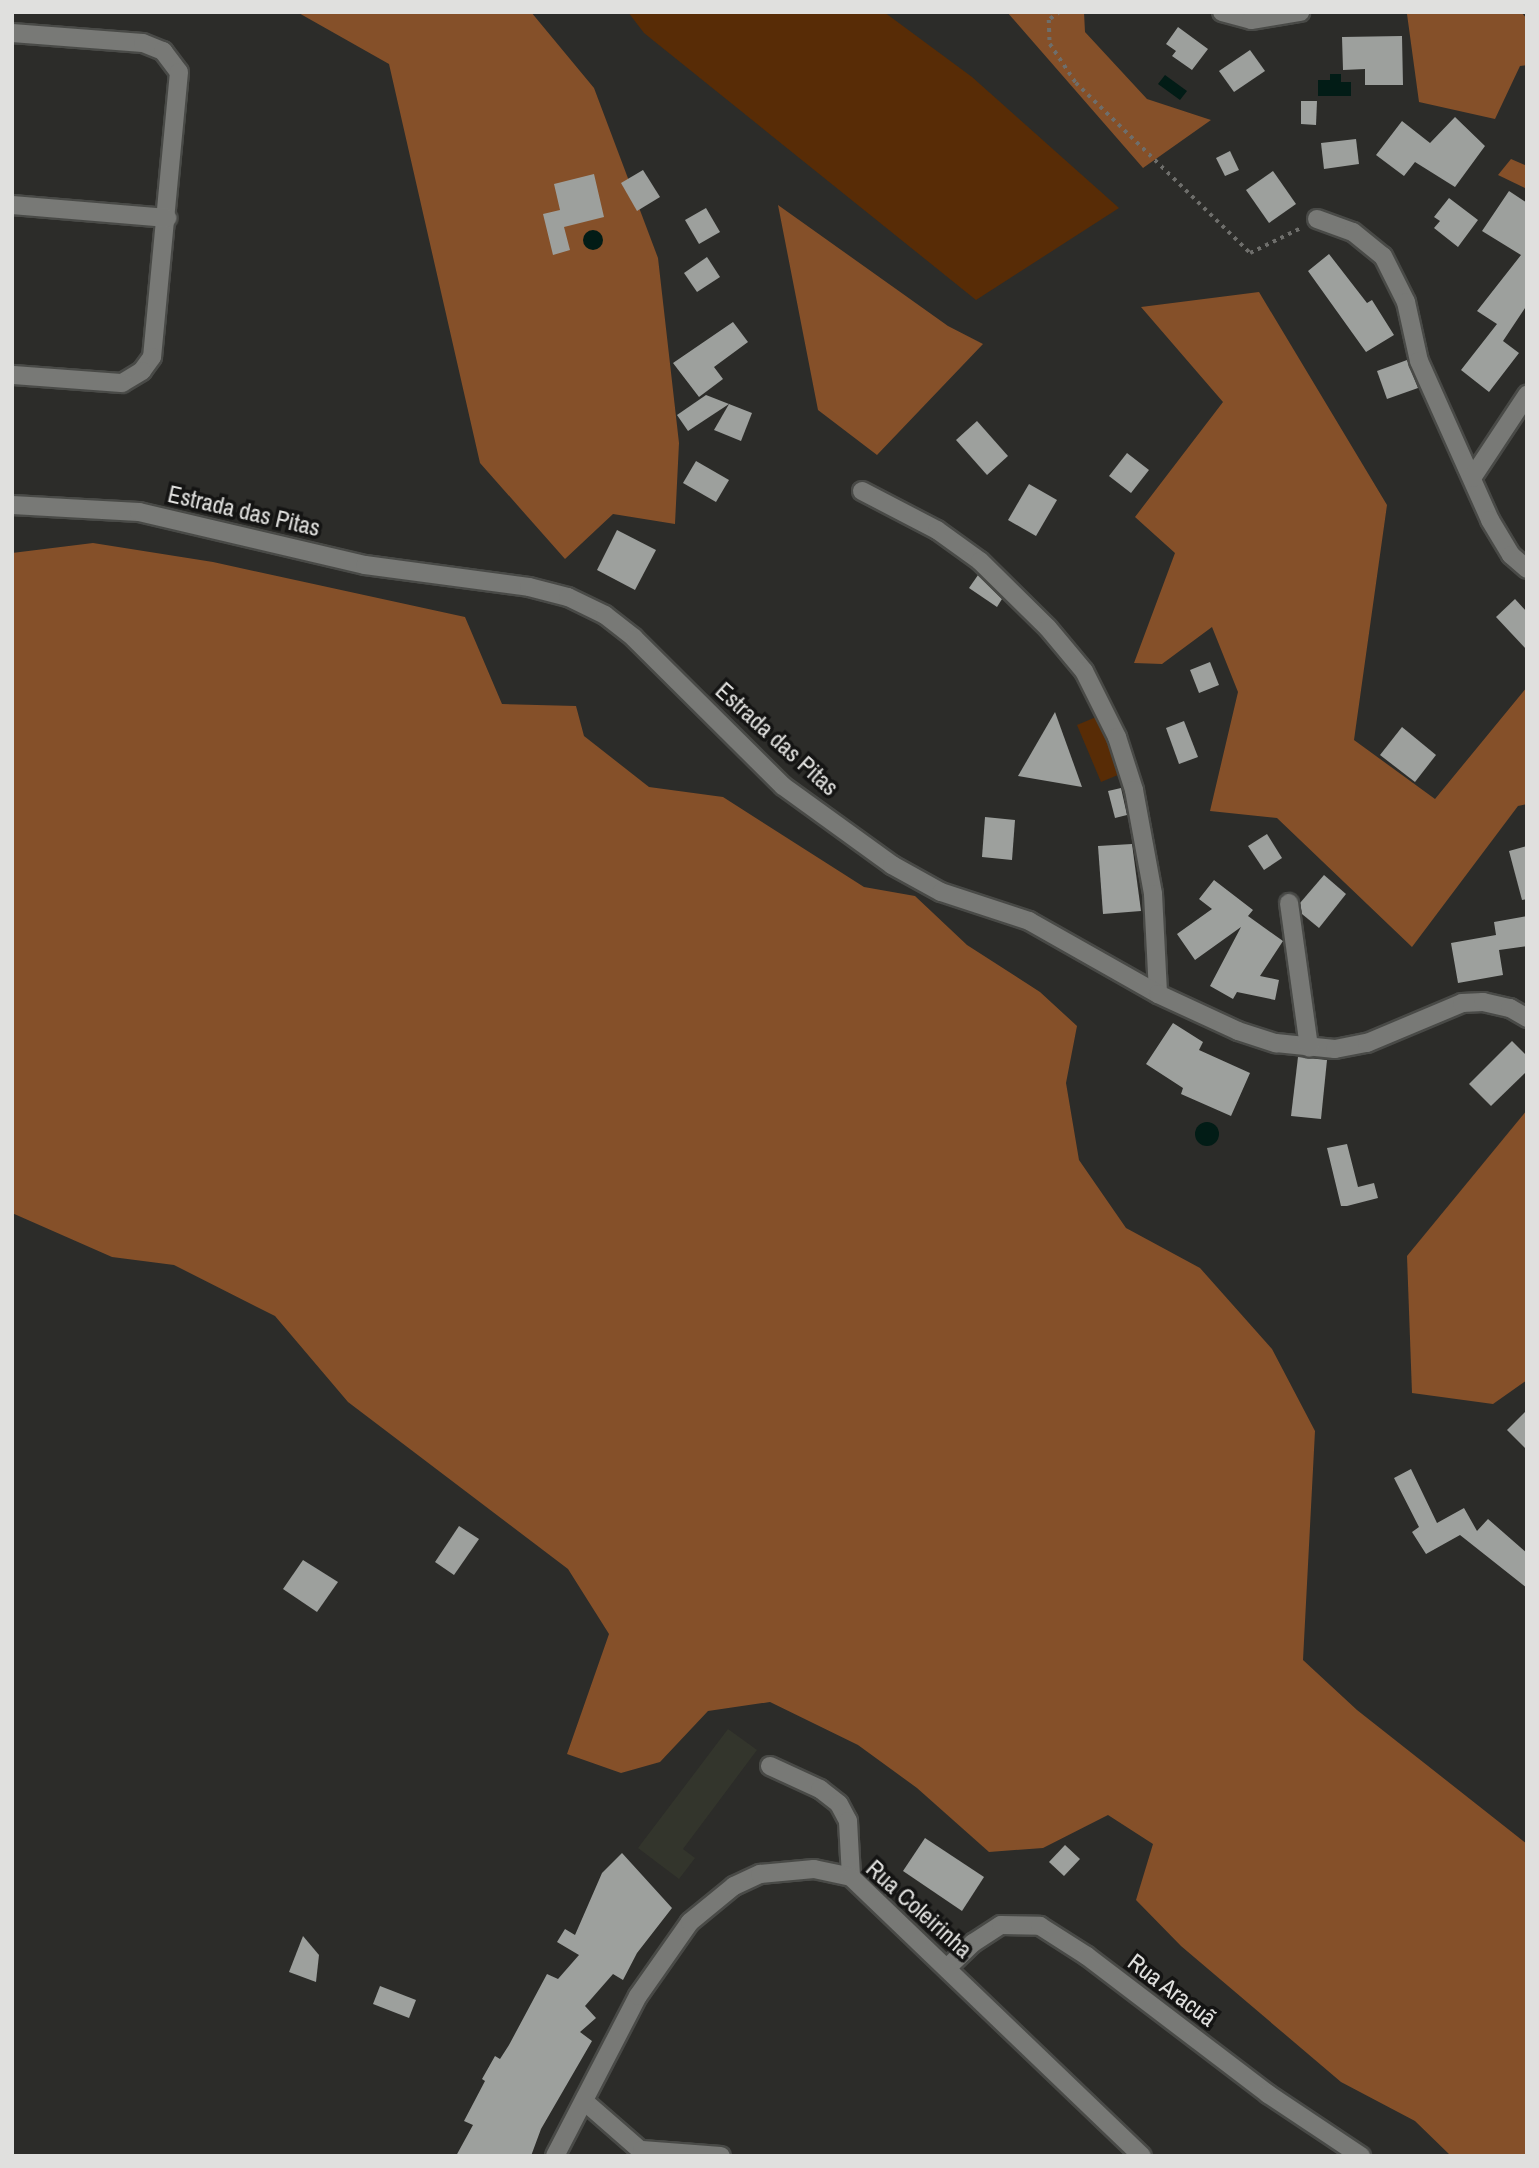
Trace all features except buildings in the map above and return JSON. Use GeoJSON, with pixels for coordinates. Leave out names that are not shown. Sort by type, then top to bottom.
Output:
{"type":"FeatureCollection","features":[{"type":"Feature","properties":{"kind":"street"},"geometry":{"type":"LineString","coordinates":[[1222,12],[1251,20],[1300,12]]}},
{"type":"Feature","properties":{"kind":"street"},"geometry":{"type":"LineString","coordinates":[[12,33],[142,43],[170,57],[178,72],[157,341],[142,371],[110,384],[12,375]]}},
{"type":"Feature","properties":{"kind":"street"},"geometry":{"type":"LineString","coordinates":[[12,205],[167,218]]}},
{"type":"Feature","properties":{"kind":"street"},"geometry":{"type":"LineString","coordinates":[[1317,219],[1353,232],[1383,256],[1406,302],[1419,361],[1490,520],[1511,555],[1527,569]]}},
{"type":"Feature","properties":{"kind":"street"},"geometry":{"type":"LineString","coordinates":[[1472,478],[1527,395]]}},
{"type":"Feature","properties":{"kind":"street"},"geometry":{"type":"LineString","coordinates":[[862,491],[937,530],[980,561],[1048,628],[1084,671],[1117,737],[1134,790],[1153,894],[1158,994]]}},
{"type":"Feature","properties":{"kind":"street","name":"Estrada das Pitas"},"geometry":{"type":"LineString","coordinates":[[12,505],[139,512],[365,565],[529,586],[568,597],[605,615],[634,638],[783,786],[891,865],[941,892],[1029,921],[1158,994],[1238,1031],[1309,1048],[1367,1044],[1462,1003],[1483,1002],[1510,1008],[1527,1018]]}},
{"type":"Feature","properties":{"kind":"street"},"geometry":{"type":"LineString","coordinates":[[1289,903],[1309,1048]]}},
{"type":"Feature","properties":{"kind":"street"},"geometry":{"type":"LineString","coordinates":[[770,1766],[820,1789],[839,1804],[848,1821],[852,1877]]}},
{"type":"Feature","properties":{"kind":"street","name":"Rua Coleirinha"},"geometry":{"type":"LineString","coordinates":[[555,2156],[662,1956],[713,1902],[760,1874],[814,1869],[852,1877],[1142,2156]]}},
{"type":"Feature","properties":{"kind":"street","name":"Rua Aracuã"},"geometry":{"type":"LineString","coordinates":[[948,1967],[973,1943],[1001,1925],[1040,1926],[1087,1955],[1268,2094],[1361,2156]]}},
{"type":"Feature","properties":{"kind":"street"},"geometry":{"type":"LineString","coordinates":[[584,2101],[645,2153],[721,2156]]}},
{"type":"Feature","properties":{"kind":"path"},"geometry":{"type":"LineString","coordinates":[[1060,12],[1049,20],[1050,44],[1076,83],[1250,253],[1317,219]]}},
{"type":"Feature","properties":{"kind":"shaded area"},"geometry":{"type":"Polygon","coordinates":[[[297,12],[531,12],[594,88],[658,258],[679,443],[675,524],[613,514],[565,559],[480,463],[389,64],[297,12]]]}},
{"type":"Feature","properties":{"kind":"shaded area"},"geometry":{"type":"Polygon","coordinates":[[[628,12],[884,12],[972,77],[1119,208],[976,300],[644,33],[628,12]]]}},
{"type":"Feature","properties":{"kind":"shaded area"},"geometry":{"type":"Polygon","coordinates":[[[1007,12],[1084,12],[1085,32],[1147,99],[1211,120],[1143,168],[1007,12]]]}},
{"type":"Feature","properties":{"kind":"shaded area"},"geometry":{"type":"Polygon","coordinates":[[[1521,12],[1527,19],[1527,65],[1520,66],[1495,119],[1419,102],[1407,14],[1521,12]]]}},
{"type":"Feature","properties":{"kind":"shaded area"},"geometry":{"type":"Polygon","coordinates":[[[1330,74],[1341,74],[1341,82],[1351,82],[1351,96],[1318,96],[1318,80],[1330,80],[1330,74]]]}},
{"type":"Feature","properties":{"kind":"shaded area"},"geometry":{"type":"Polygon","coordinates":[[[1165,75],[1187,91],[1180,100],[1158,84],[1165,75]]]}},
{"type":"Feature","properties":{"kind":"shaded area"},"geometry":{"type":"Polygon","coordinates":[[[1511,159],[1527,166],[1527,189],[1498,175],[1511,159]]]}},
{"type":"Feature","properties":{"kind":"shaded area"},"geometry":{"type":"Polygon","coordinates":[[[778,205],[948,326],[983,344],[877,455],[818,410],[778,205]]]}},
{"type":"Feature","properties":{"kind":"shaded area"},"geometry":{"type":"Polygon","coordinates":[[[593,230],[600,233],[603,240],[600,247],[593,250],[586,247],[583,240],[586,233],[593,230]]]}},
{"type":"Feature","properties":{"kind":"shaded area"},"geometry":{"type":"Polygon","coordinates":[[[1259,292],[1387,505],[1354,740],[1435,799],[1527,687],[1527,804],[1518,806],[1412,947],[1277,818],[1210,811],[1238,692],[1212,627],[1162,664],[1134,663],[1175,553],[1135,517],[1223,402],[1141,307],[1259,292]]]}},
{"type":"Feature","properties":{"kind":"shaded area"},"geometry":{"type":"Polygon","coordinates":[[[93,543],[213,562],[465,617],[502,704],[576,706],[584,736],[649,787],[723,797],[864,887],[915,896],[967,945],[1040,992],[1077,1026],[1066,1083],[1079,1160],[1126,1228],[1200,1268],[1272,1349],[1315,1431],[1303,1660],[1357,1710],[1527,1844],[1527,2156],[1451,2156],[1415,2121],[1341,2082],[1181,1946],[1136,1900],[1153,1844],[1108,1815],[1043,1848],[989,1852],[917,1788],[858,1745],[770,1702],[708,1711],[660,1762],[621,1773],[567,1754],[609,1634],[568,1569],[348,1402],[275,1316],[174,1265],[112,1257],[12,1213],[12,553],[93,543]]]}},
{"type":"Feature","properties":{"kind":"shaded area"},"geometry":{"type":"Polygon","coordinates":[[[1101,715],[1125,772],[1101,782],[1077,725],[1101,715]]]}},
{"type":"Feature","properties":{"kind":"shaded area"},"geometry":{"type":"Polygon","coordinates":[[[1527,1110],[1527,1380],[1493,1404],[1412,1393],[1407,1256],[1527,1110]]]}},
{"type":"Feature","properties":{"kind":"shaded area"},"geometry":{"type":"Polygon","coordinates":[[[1207,1122],[1216,1125],[1219,1134],[1216,1143],[1207,1146],[1198,1143],[1195,1134],[1198,1125],[1207,1122]]]}},
{"type":"Feature","properties":{"kind":"shaded area"},"geometry":{"type":"Polygon","coordinates":[[[728,1729],[757,1750],[683,1849],[695,1858],[679,1879],[638,1848],[728,1729]]]}}]}
